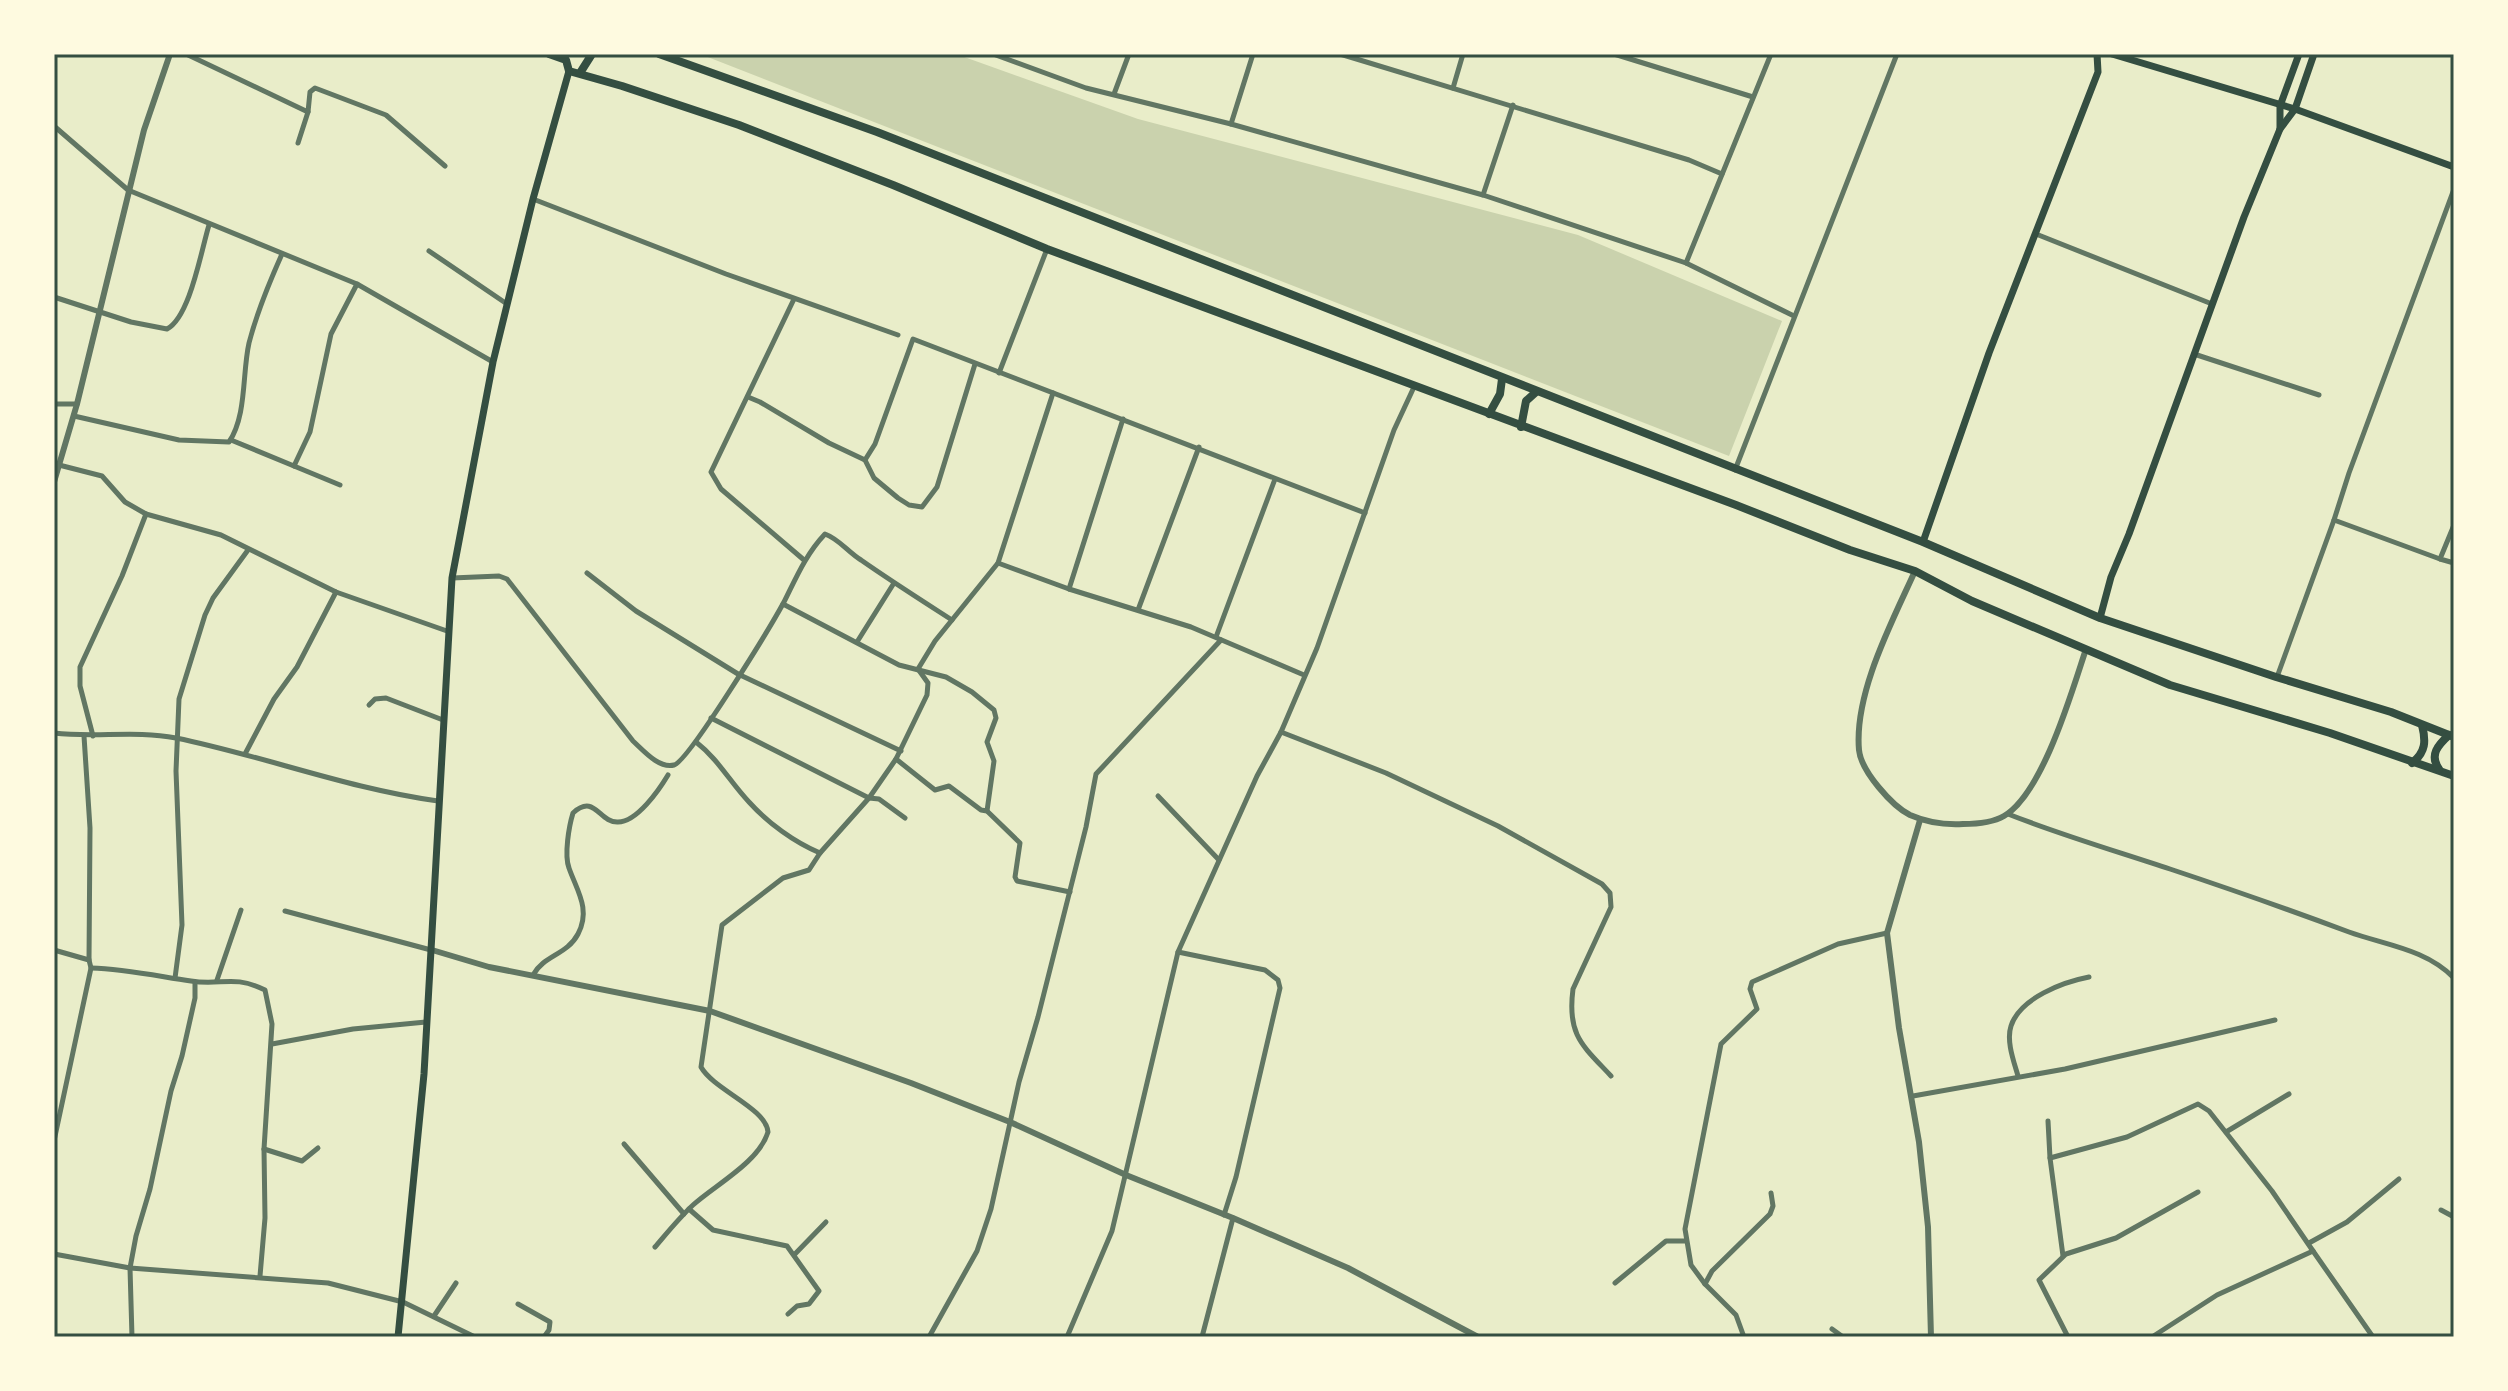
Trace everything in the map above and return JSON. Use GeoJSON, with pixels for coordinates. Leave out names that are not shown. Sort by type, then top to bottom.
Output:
{"type":"FeatureCollection","features":[{"type":"Feature","properties":{"kind":"main road"},"geometry":{"type":"LineString","coordinates":[[398,1337],[424,1074],[452,578],[493,362],[533,199],[569,71],[566,60],[549,54]]}},
{"type":"Feature","properties":{"kind":"main road"},"geometry":{"type":"LineString","coordinates":[[580,73],[592,54]]}},
{"type":"Feature","properties":{"kind":"main road"},"geometry":{"type":"LineString","coordinates":[[659,54],[877,132],[1923,542],[2100,618],[2391,712],[2451,736],[2435,750],[2435,764],[2439,770]]}},
{"type":"Feature","properties":{"kind":"main road"},"geometry":{"type":"LineString","coordinates":[[2097,54],[2098,72]]}},
{"type":"Feature","properties":{"kind":"main road"},"geometry":{"type":"LineString","coordinates":[[1923,542],[2035,234],[2098,72],[2110,54],[2295,109],[2454,167]]}},
{"type":"Feature","properties":{"kind":"main road"},"geometry":{"type":"LineString","coordinates":[[2280,129],[2280,106],[2299,54]]}},
{"type":"Feature","properties":{"kind":"main road"},"geometry":{"type":"LineString","coordinates":[[2100,618],[2111,577],[2244,217],[2280,129],[2295,109],[2314,54]]}},
{"type":"Feature","properties":{"kind":"main road"},"geometry":{"type":"LineString","coordinates":[[569,71],[739,125],[1047,249],[1850,550],[1915,571],[1972,601],[2170,685],[2330,733],[2454,776]]}},
{"type":"Feature","properties":{"kind":"main road"},"geometry":{"type":"LineString","coordinates":[[1489,414],[1500,394],[1502,379]]}},
{"type":"Feature","properties":{"kind":"main road"},"geometry":{"type":"LineString","coordinates":[[1521,427],[1526,401],[1536,392]]}},
{"type":"Feature","properties":{"kind":"main road"},"geometry":{"type":"LineString","coordinates":[[2412,763],[2421,755],[2424,746],[2422,725]]}},
{"type":"Feature","properties":{"kind":"street"},"geometry":{"type":"LineString","coordinates":[[54,482],[74,416],[144,130],[170,54]]}},
{"type":"Feature","properties":{"kind":"street"},"geometry":{"type":"LineString","coordinates":[[186,54],[308,112]]}},
{"type":"Feature","properties":{"kind":"street"},"geometry":{"type":"LineString","coordinates":[[993,54],[1086,88],[1231,124],[1483,195],[1686,263],[1794,316]]}},
{"type":"Feature","properties":{"kind":"street"},"geometry":{"type":"LineString","coordinates":[[1114,94],[1129,54]]}},
{"type":"Feature","properties":{"kind":"street"},"geometry":{"type":"LineString","coordinates":[[1231,124],[1253,54]]}},
{"type":"Feature","properties":{"kind":"street"},"geometry":{"type":"LineString","coordinates":[[1340,54],[1357,56],[1689,160],[1722,174]]}},
{"type":"Feature","properties":{"kind":"street"},"geometry":{"type":"LineString","coordinates":[[1453,88],[1463,54]]}},
{"type":"Feature","properties":{"kind":"street"},"geometry":{"type":"LineString","coordinates":[[1614,54],[1753,97]]}},
{"type":"Feature","properties":{"kind":"street"},"geometry":{"type":"LineString","coordinates":[[1686,263],[1771,54]]}},
{"type":"Feature","properties":{"kind":"street"},"geometry":{"type":"LineString","coordinates":[[1735,470],[1897,54]]}},
{"type":"Feature","properties":{"kind":"street"},"geometry":{"type":"LineString","coordinates":[[298,143],[308,112],[310,92],[315,88],[386,115],[445,166]]}},
{"type":"Feature","properties":{"kind":"street"},"geometry":{"type":"LineString","coordinates":[[1483,195],[1513,105]]}},
{"type":"Feature","properties":{"kind":"street"},"geometry":{"type":"LineString","coordinates":[[54,126],[128,190],[357,284],[493,362]]}},
{"type":"Feature","properties":{"kind":"street"},"geometry":{"type":"LineString","coordinates":[[2276,677],[2454,189]]}},
{"type":"Feature","properties":{"kind":"street"},"geometry":{"type":"LineString","coordinates":[[533,199],[794,299],[898,335]]}},
{"type":"Feature","properties":{"kind":"street"},"geometry":{"type":"LineString","coordinates":[[54,297],[162,330],[172,327],[185,304],[209,225]]}},
{"type":"Feature","properties":{"kind":"street"},"geometry":{"type":"LineString","coordinates":[[2035,234],[2213,304]]}},
{"type":"Feature","properties":{"kind":"street"},"geometry":{"type":"LineString","coordinates":[[999,373],[1047,249]]}},
{"type":"Feature","properties":{"kind":"street"},"geometry":{"type":"LineString","coordinates":[[429,251],[508,305]]}},
{"type":"Feature","properties":{"kind":"street"},"geometry":{"type":"LineString","coordinates":[[74,416],[179,440],[226,444],[236,425],[249,343],[282,254]]}},
{"type":"Feature","properties":{"kind":"street"},"geometry":{"type":"LineString","coordinates":[[294,466],[310,432],[331,334],[357,284]]}},
{"type":"Feature","properties":{"kind":"street"},"geometry":{"type":"LineString","coordinates":[[794,299],[741,406],[712,475],[732,499],[804,560]]}},
{"type":"Feature","properties":{"kind":"street"},"geometry":{"type":"LineString","coordinates":[[865,460],[875,444],[913,339],[1365,513]]}},
{"type":"Feature","properties":{"kind":"street"},"geometry":{"type":"LineString","coordinates":[[2194,354],[2319,395]]}},
{"type":"Feature","properties":{"kind":"street"},"geometry":{"type":"LineString","coordinates":[[748,397],[865,460],[874,478],[898,498],[909,505],[922,507],[937,487],[975,364]]}},
{"type":"Feature","properties":{"kind":"street"},"geometry":{"type":"LineString","coordinates":[[1067,1337],[1112,1231],[1178,952],[1317,648],[1394,430],[1414,387]]}},
{"type":"Feature","properties":{"kind":"street"},"geometry":{"type":"LineString","coordinates":[[918,669],[998,563],[1053,393]]}},
{"type":"Feature","properties":{"kind":"street"},"geometry":{"type":"LineString","coordinates":[[54,404],[77,404]]}},
{"type":"Feature","properties":{"kind":"street"},"geometry":{"type":"LineString","coordinates":[[1069,589],[1123,419]]}},
{"type":"Feature","properties":{"kind":"street"},"geometry":{"type":"LineString","coordinates":[[231,439],[340,485]]}},
{"type":"Feature","properties":{"kind":"street"},"geometry":{"type":"LineString","coordinates":[[1138,610],[1199,447]]}},
{"type":"Feature","properties":{"kind":"street"},"geometry":{"type":"LineString","coordinates":[[59,465],[102,476],[125,502],[146,514],[221,535],[336,592],[447,631]]}},
{"type":"Feature","properties":{"kind":"street"},"geometry":{"type":"LineString","coordinates":[[929,1337],[977,1251],[991,1209],[1019,1082],[1086,827],[1096,774],[1218,638],[1275,479]]}},
{"type":"Feature","properties":{"kind":"street"},"geometry":{"type":"LineString","coordinates":[[93,736],[80,686],[80,667],[122,576],[146,514]]}},
{"type":"Feature","properties":{"kind":"street"},"geometry":{"type":"LineString","coordinates":[[2334,520],[2454,563]]}},
{"type":"Feature","properties":{"kind":"street"},"geometry":{"type":"LineString","coordinates":[[2440,559],[2454,525]]}},
{"type":"Feature","properties":{"kind":"street"},"geometry":{"type":"LineString","coordinates":[[452,578],[499,576],[507,579],[633,741],[658,762],[669,766],[679,764],[696,742],[783,604],[804,560],[823,535],[827,534],[952,620]]}},
{"type":"Feature","properties":{"kind":"street"},"geometry":{"type":"LineString","coordinates":[[175,978],[182,925],[175,738],[179,699],[205,615],[213,598],[248,550]]}},
{"type":"Feature","properties":{"kind":"street"},"geometry":{"type":"LineString","coordinates":[[998,563],[1218,638],[1281,668],[1304,675]]}},
{"type":"Feature","properties":{"kind":"street"},"geometry":{"type":"LineString","coordinates":[[1915,571],[1877,657],[1863,707],[1859,749],[1866,771],[1874,781],[1905,812],[1920,820],[1952,825],[1973,824],[1993,821],[2008,814],[2028,791],[2041,768],[2086,649]]}},
{"type":"Feature","properties":{"kind":"street"},"geometry":{"type":"LineString","coordinates":[[587,573],[636,611],[738,674],[901,751]]}},
{"type":"Feature","properties":{"kind":"street"},"geometry":{"type":"LineString","coordinates":[[857,642],[894,583]]}},
{"type":"Feature","properties":{"kind":"street"},"geometry":{"type":"LineString","coordinates":[[245,754],[274,699],[297,667],[336,592]]}},
{"type":"Feature","properties":{"kind":"street"},"geometry":{"type":"LineString","coordinates":[[783,604],[899,665],[946,677],[994,710],[996,718],[987,742],[994,761],[987,811]]}},
{"type":"Feature","properties":{"kind":"street"},"geometry":{"type":"LineString","coordinates":[[655,1247],[687,1211],[734,1174],[764,1142],[768,1132],[763,1118],[710,1079],[701,1067],[723,923],[783,878],[809,870],[820,853],[869,798],[901,751],[927,695],[928,683],[918,669]]}},
{"type":"Feature","properties":{"kind":"street"},"geometry":{"type":"LineString","coordinates":[[369,705],[375,699],[386,698],[443,720]]}},
{"type":"Feature","properties":{"kind":"street"},"geometry":{"type":"LineString","coordinates":[[711,718],[869,798],[879,799],[905,818]]}},
{"type":"Feature","properties":{"kind":"street"},"geometry":{"type":"LineString","coordinates":[[1281,732],[1386,773],[1498,826],[1602,884],[1610,893],[1611,907],[1577,978],[1571,1002],[1579,1043],[1611,1076]]}},
{"type":"Feature","properties":{"kind":"street"},"geometry":{"type":"LineString","coordinates":[[54,733],[93,736],[120,733],[175,738],[383,791],[438,801]]}},
{"type":"Feature","properties":{"kind":"street"},"geometry":{"type":"LineString","coordinates":[[54,1141],[91,968],[89,813],[84,736]]}},
{"type":"Feature","properties":{"kind":"street"},"geometry":{"type":"LineString","coordinates":[[696,742],[718,762],[763,816],[789,836],[820,853]]}},
{"type":"Feature","properties":{"kind":"street"},"geometry":{"type":"LineString","coordinates":[[896,759],[935,790],[949,786],[981,810],[987,811],[1021,845],[1015,877],[1017,881],[1070,892]]}},
{"type":"Feature","properties":{"kind":"street"},"geometry":{"type":"LineString","coordinates":[[533,975],[540,963],[564,950],[581,927],[583,901],[568,867],[566,848],[570,841],[573,813],[581,807],[590,806],[610,820],[625,820],[642,810],[668,775]]}},
{"type":"Feature","properties":{"kind":"street"},"geometry":{"type":"LineString","coordinates":[[1158,796],[1219,860]]}},
{"type":"Feature","properties":{"kind":"street"},"geometry":{"type":"LineString","coordinates":[[2008,814],[2412,951],[2440,966],[2454,978]]}},
{"type":"Feature","properties":{"kind":"street"},"geometry":{"type":"LineString","coordinates":[[1920,820],[1887,933],[1899,1028],[1913,1096],[1928,1227],[1931,1337]]}},
{"type":"Feature","properties":{"kind":"street"},"geometry":{"type":"LineString","coordinates":[[217,980],[241,910]]}},
{"type":"Feature","properties":{"kind":"street"},"geometry":{"type":"LineString","coordinates":[[285,911],[489,967],[710,1011],[1010,1122],[1126,1175],[1348,1268],[1478,1337]]}},
{"type":"Feature","properties":{"kind":"street"},"geometry":{"type":"LineString","coordinates":[[1744,1337],[1736,1315],[1691,1265],[1686,1241],[1688,1209],[1720,1050],[1725,1040],[1757,1009],[1750,989],[1752,982],[1838,944],[1887,933]]}},
{"type":"Feature","properties":{"kind":"street"},"geometry":{"type":"LineString","coordinates":[[54,950],[89,960]]}},
{"type":"Feature","properties":{"kind":"street"},"geometry":{"type":"LineString","coordinates":[[1178,952],[1265,970],[1278,980],[1280,988],[1236,1177],[1224,1215]]}},
{"type":"Feature","properties":{"kind":"street"},"geometry":{"type":"LineString","coordinates":[[91,968],[122,969],[195,982],[246,981],[265,990],[271,1010],[272,1044],[264,1149],[265,1218],[260,1276]]}},
{"type":"Feature","properties":{"kind":"street"},"geometry":{"type":"LineString","coordinates":[[2018,1076],[2010,1044],[2012,1022],[2025,1007],[2047,991],[2061,983],[2089,977]]}},
{"type":"Feature","properties":{"kind":"street"},"geometry":{"type":"LineString","coordinates":[[132,1337],[130,1268],[182,1056],[195,998],[195,982]]}},
{"type":"Feature","properties":{"kind":"street"},"geometry":{"type":"LineString","coordinates":[[1913,1096],[2065,1069],[2275,1020]]}},
{"type":"Feature","properties":{"kind":"street"},"geometry":{"type":"LineString","coordinates":[[272,1044],[353,1029],[426,1022]]}},
{"type":"Feature","properties":{"kind":"street"},"geometry":{"type":"LineString","coordinates":[[2226,1132],[2289,1094]]}},
{"type":"Feature","properties":{"kind":"street"},"geometry":{"type":"LineString","coordinates":[[2050,1158],[2142,1132],[2198,1104],[2205,1107],[2309,1243],[2373,1337]]}},
{"type":"Feature","properties":{"kind":"street"},"geometry":{"type":"LineString","coordinates":[[2048,1121],[2063,1256]]}},
{"type":"Feature","properties":{"kind":"street"},"geometry":{"type":"LineString","coordinates":[[624,1144],[687,1211],[713,1230],[787,1246],[819,1294],[809,1304],[797,1306],[788,1314]]}},
{"type":"Feature","properties":{"kind":"street"},"geometry":{"type":"LineString","coordinates":[[264,1149],[302,1161],[318,1148]]}},
{"type":"Feature","properties":{"kind":"street"},"geometry":{"type":"LineString","coordinates":[[2309,1243],[2347,1222],[2399,1179]]}},
{"type":"Feature","properties":{"kind":"street"},"geometry":{"type":"LineString","coordinates":[[2068,1337],[2039,1280],[2063,1256],[2116,1238],[2198,1192]]}},
{"type":"Feature","properties":{"kind":"street"},"geometry":{"type":"LineString","coordinates":[[1705,1284],[1712,1271],[1770,1214],[1773,1206],[1771,1193]]}},
{"type":"Feature","properties":{"kind":"street"},"geometry":{"type":"LineString","coordinates":[[2441,1210],[2454,1217]]}},
{"type":"Feature","properties":{"kind":"street"},"geometry":{"type":"LineString","coordinates":[[1202,1337],[1233,1218]]}},
{"type":"Feature","properties":{"kind":"street"},"geometry":{"type":"LineString","coordinates":[[794,1255],[826,1222]]}},
{"type":"Feature","properties":{"kind":"street"},"geometry":{"type":"LineString","coordinates":[[1615,1283],[1666,1241],[1686,1241]]}},
{"type":"Feature","properties":{"kind":"street"},"geometry":{"type":"LineString","coordinates":[[2152,1337],[2217,1295],[2313,1251]]}},
{"type":"Feature","properties":{"kind":"street"},"geometry":{"type":"LineString","coordinates":[[54,1254],[130,1268],[328,1283],[403,1302],[475,1337]]}},
{"type":"Feature","properties":{"kind":"street"},"geometry":{"type":"LineString","coordinates":[[434,1316],[456,1283]]}},
{"type":"Feature","properties":{"kind":"street"},"geometry":{"type":"LineString","coordinates":[[518,1304],[550,1322],[551,1327],[544,1337]]}},
{"type":"Feature","properties":{"kind":"street"},"geometry":{"type":"LineString","coordinates":[[1832,1329],[1843,1337]]}},
{"type":"Feature","properties":{"kind":"green space"},"geometry":{"type":"Polygon","coordinates":[[[700,54],[956,54],[1138,119],[1578,235],[1782,321],[1729,456],[700,54]]]}}]}
